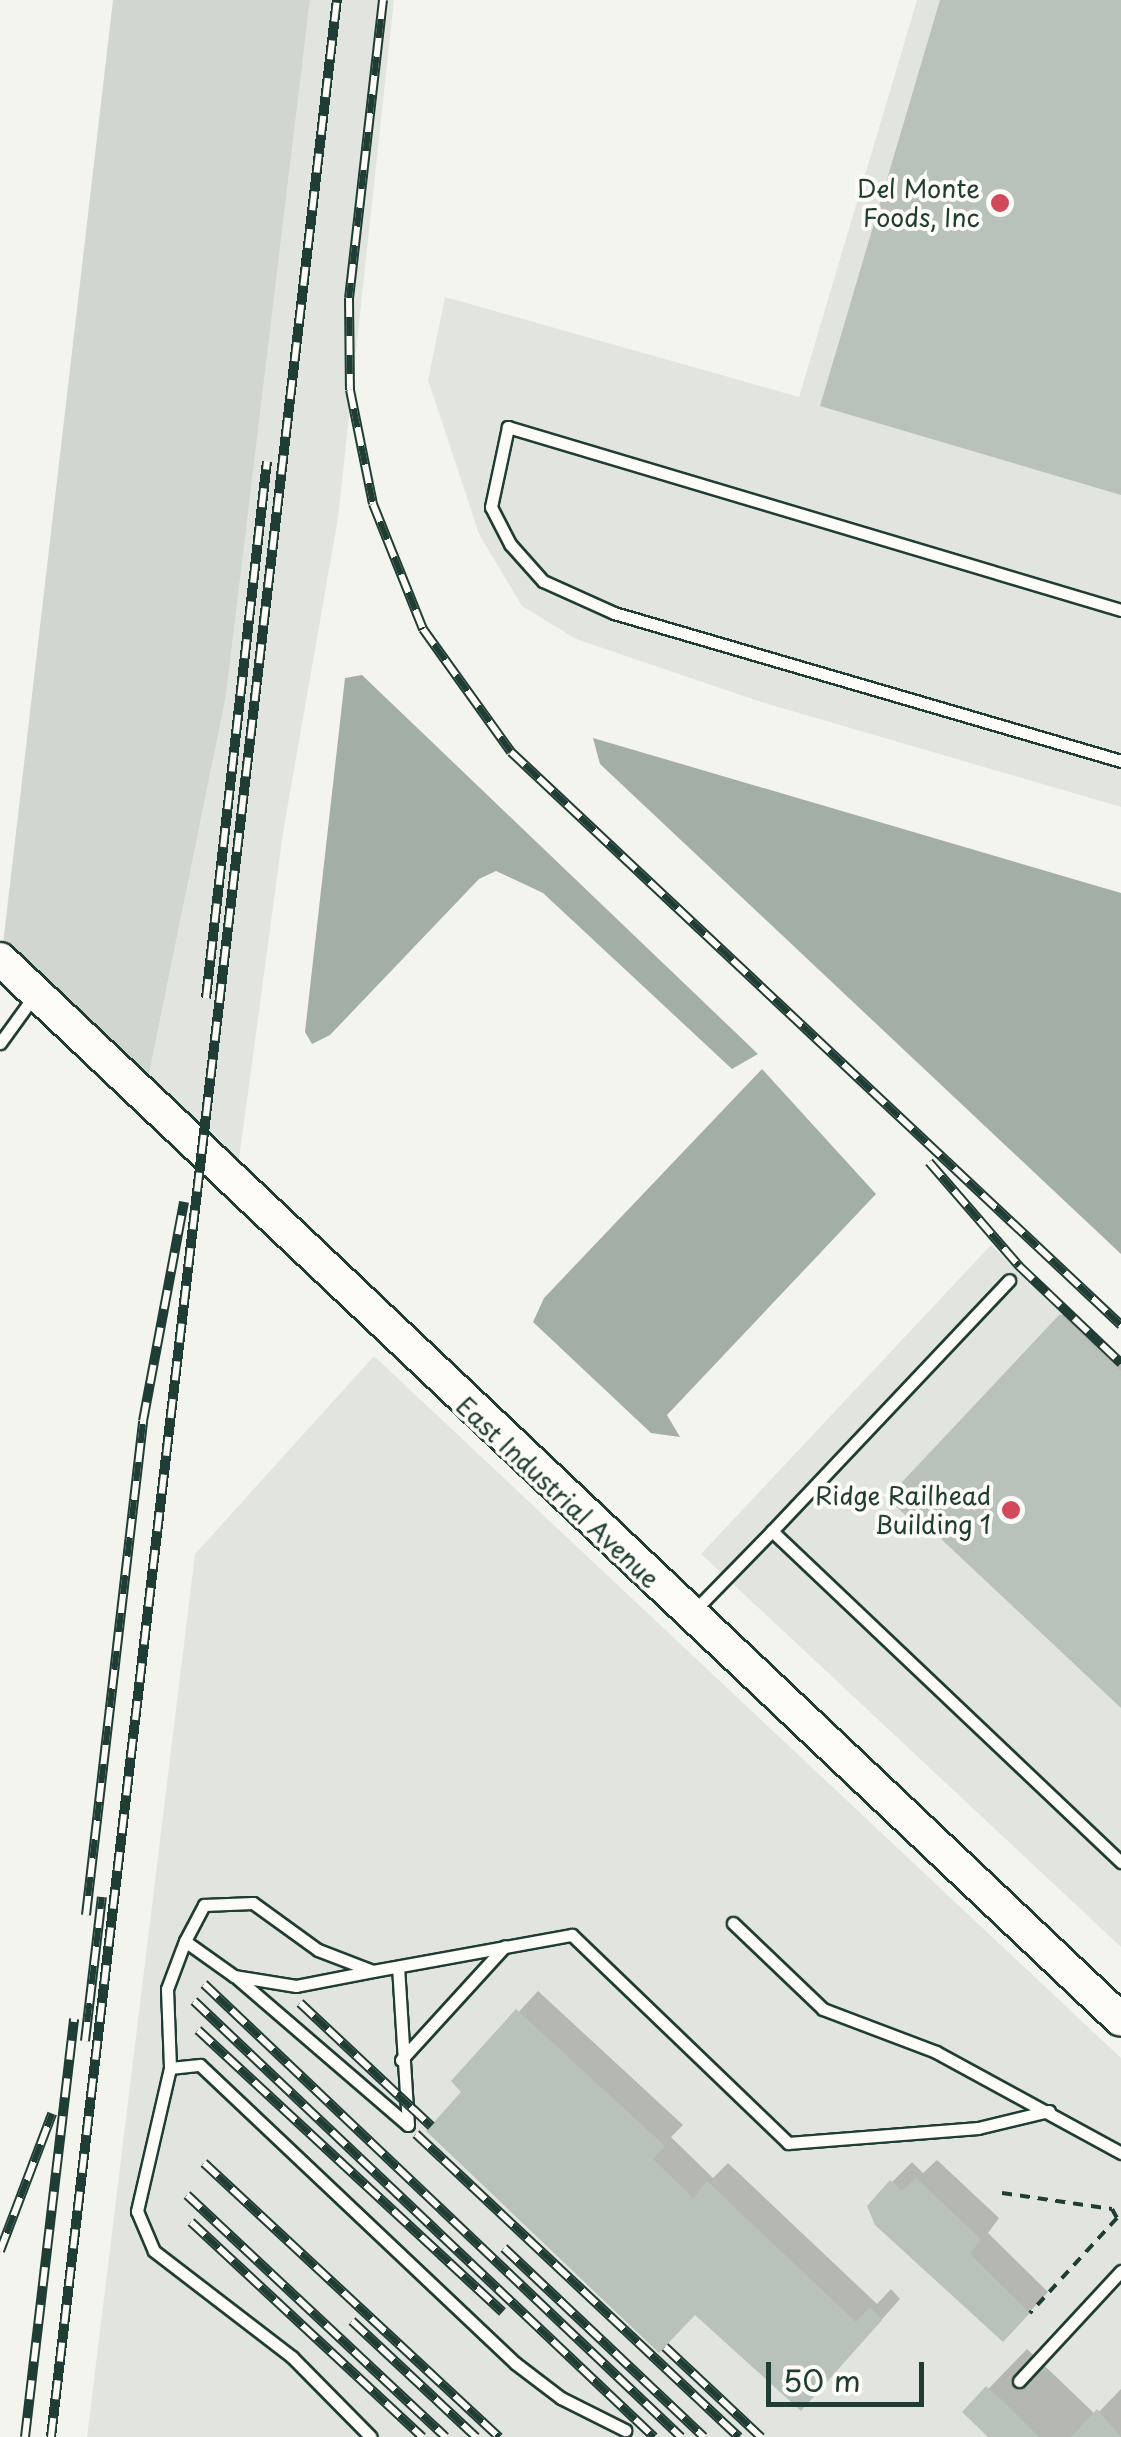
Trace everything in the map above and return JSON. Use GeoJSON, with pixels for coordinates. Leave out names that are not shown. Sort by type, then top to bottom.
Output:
{"type":"FeatureCollection","features":[{"type":"Feature","properties":{"kind":"street","name":"East Industrial Avenue"},"geometry":{"type":"LineString","coordinates":[[0,958],[690,1616],[1121,2020]]}},
{"type":"Feature","properties":{"kind":"lane"},"geometry":{"type":"LineString","coordinates":[[1121,610],[508,427],[492,507],[510,544],[542,581],[614,613],[1121,761]]}},
{"type":"Feature","properties":{"kind":"lane"},"geometry":{"type":"LineString","coordinates":[[0,1043],[36,992]]}},
{"type":"Feature","properties":{"kind":"lane"},"geometry":{"type":"LineString","coordinates":[[690,1616],[1010,1280]]}},
{"type":"Feature","properties":{"kind":"lane"},"geometry":{"type":"LineString","coordinates":[[772,1531],[1121,1862]]}},
{"type":"Feature","properties":{"kind":"lane"},"geometry":{"type":"LineString","coordinates":[[371,2437],[292,2357],[154,2250],[137,2210],[170,2068],[166,1989],[204,1904],[253,1903],[318,1950],[373,1971]]}},
{"type":"Feature","properties":{"kind":"lane"},"geometry":{"type":"LineString","coordinates":[[734,1924],[823,2009],[936,2052],[1121,2153]]}},
{"type":"Feature","properties":{"kind":"lane"},"geometry":{"type":"LineString","coordinates":[[234,1976],[296,1986],[572,1935],[788,2143],[978,2128],[1049,2111]]}},
{"type":"Feature","properties":{"kind":"lane"},"geometry":{"type":"LineString","coordinates":[[185,1941],[234,1976],[408,2125],[398,1966]]}},
{"type":"Feature","properties":{"kind":"lane"},"geometry":{"type":"LineString","coordinates":[[401,2060],[505,1946]]}},
{"type":"Feature","properties":{"kind":"lane"},"geometry":{"type":"LineString","coordinates":[[170,2068],[200,2065],[515,2364],[561,2398],[625,2430]]}},
{"type":"Feature","properties":{"kind":"lane"},"geometry":{"type":"LineString","coordinates":[[1018,2381],[1121,2271]]}},
{"type":"Feature","properties":{"kind":"path"},"geometry":{"type":"LineString","coordinates":[[1002,2194],[1112,2209],[1117,2218],[1030,2313]]}},
{"type":"Feature","properties":{"kind":"shaded area"},"geometry":{"type":"Polygon","coordinates":[[[113,0],[310,0],[226,696],[148,1079],[3,944],[113,0]]]}},
{"type":"Feature","properties":{"kind":"shaded area"},"geometry":{"type":"Polygon","coordinates":[[[310,0],[394,0],[338,518],[283,833],[238,1167],[148,1079],[226,696],[310,0]]]}},
{"type":"Feature","properties":{"kind":"shaded area"},"geometry":{"type":"Polygon","coordinates":[[[917,0],[1121,0],[1121,807],[758,701],[576,639],[522,606],[479,534],[428,380],[445,297],[799,397],[917,0]]]}},
{"type":"Feature","properties":{"kind":"shaded area"},"geometry":{"type":"Polygon","coordinates":[[[362,675],[758,1054],[732,1069],[543,893],[496,871],[479,879],[330,1035],[312,1044],[305,1032],[345,678],[362,675]]]}},
{"type":"Feature","properties":{"kind":"shaded area"},"geometry":{"type":"Polygon","coordinates":[[[593,738],[1121,893],[1121,1254],[600,764],[593,738]]]}},
{"type":"Feature","properties":{"kind":"shaded area"},"geometry":{"type":"Polygon","coordinates":[[[762,1069],[876,1194],[667,1415],[680,1437],[651,1433],[533,1322],[544,1298],[762,1069]]]}},
{"type":"Feature","properties":{"kind":"shaded area"},"geometry":{"type":"Polygon","coordinates":[[[991,1245],[1121,1364],[1121,1947],[701,1554],[991,1245]]]}},
{"type":"Feature","properties":{"kind":"shaded area"},"geometry":{"type":"Polygon","coordinates":[[[374,1356],[1121,2058],[1121,2437],[87,2437],[195,1554],[374,1356]]]}},
{"type":"Feature","properties":{"kind":"building","name":"Del Monte Foods, Inc"},"geometry":{"type":"Polygon","coordinates":[[[940,0],[1121,0],[1121,495],[820,406],[940,0]]]}},
{"type":"Feature","properties":{"kind":"building","name":"Ridge Railhead Building 1"},"geometry":{"type":"Polygon","coordinates":[[[1060,1314],[1121,1371],[1121,1708],[923,1522],[918,1527],[887,1498],[1060,1314]]]}},
{"type":"Feature","properties":{"kind":"building"},"geometry":{"type":"Polygon","coordinates":[[[516,2009],[665,2146],[653,2159],[693,2198],[707,2181],[856,2322],[870,2307],[882,2320],[801,2411],[695,2315],[659,2353],[426,2131],[461,2092],[451,2081],[516,2009]]]}},
{"type":"Feature","properties":{"kind":"building"},"geometry":{"type":"Polygon","coordinates":[[[916,2178],[981,2239],[970,2254],[1030,2313],[1003,2342],[875,2225],[867,2206],[890,2180],[902,2191],[916,2178]]]}},
{"type":"Feature","properties":{"kind":"building"},"geometry":{"type":"Polygon","coordinates":[[[986,2386],[1039,2437],[988,2437],[962,2412],[986,2386]]]}},
{"type":"Feature","properties":{"kind":"building"},"geometry":{"type":"Polygon","coordinates":[[[1097,2409],[1121,2437],[1071,2437],[1097,2409]]]}},
{"type":"Feature","properties":{"kind":"railway"},"geometry":{"type":"LineString","coordinates":[[51,2437],[337,0]]}},
{"type":"Feature","properties":{"kind":"railway"},"geometry":{"type":"LineString","coordinates":[[383,0],[349,298],[350,390],[373,504],[423,629],[511,752],[1121,1325]]}},
{"type":"Feature","properties":{"kind":"railway"},"geometry":{"type":"LineString","coordinates":[[206,998],[267,461]]}},
{"type":"Feature","properties":{"kind":"railway"},"geometry":{"type":"LineString","coordinates":[[929,1162],[1019,1266],[1121,1363]]}},
{"type":"Feature","properties":{"kind":"railway"},"geometry":{"type":"LineString","coordinates":[[86,1915],[143,1421],[184,1202]]}},
{"type":"Feature","properties":{"kind":"railway"},"geometry":{"type":"LineString","coordinates":[[85,2041],[102,1897]]}},
{"type":"Feature","properties":{"kind":"railway"},"geometry":{"type":"LineString","coordinates":[[204,1984],[681,2437]]}},
{"type":"Feature","properties":{"kind":"railway"},"geometry":{"type":"LineString","coordinates":[[194,2001],[654,2437]]}},
{"type":"Feature","properties":{"kind":"railway"},"geometry":{"type":"LineString","coordinates":[[300,2003],[431,2126]]}},
{"type":"Feature","properties":{"kind":"railway"},"geometry":{"type":"LineString","coordinates":[[25,2437],[74,2019]]}},
{"type":"Feature","properties":{"kind":"railway"},"geometry":{"type":"LineString","coordinates":[[198,2030],[503,2312]]}},
{"type":"Feature","properties":{"kind":"railway"},"geometry":{"type":"LineString","coordinates":[[0,2251],[52,2114]]}},
{"type":"Feature","properties":{"kind":"railway"},"geometry":{"type":"LineString","coordinates":[[416,2134],[739,2437]]}},
{"type":"Feature","properties":{"kind":"railway"},"geometry":{"type":"LineString","coordinates":[[204,2163],[499,2437]]}},
{"type":"Feature","properties":{"kind":"railway"},"geometry":{"type":"LineString","coordinates":[[187,2195],[446,2437]]}},
{"type":"Feature","properties":{"kind":"railway"},"geometry":{"type":"LineString","coordinates":[[191,2222],[422,2437]]}},
{"type":"Feature","properties":{"kind":"railway"},"geometry":{"type":"LineString","coordinates":[[504,2248],[704,2437]]}},
{"type":"Feature","properties":{"kind":"railway"},"geometry":{"type":"LineString","coordinates":[[352,2321],[476,2437]]}},
{"type":"Feature","properties":{"kind":"railway"},"geometry":{"type":"LineString","coordinates":[[665,2347],[761,2437]]}},
{"type":"Feature","properties":{"kind":"place","name":"Del Monte Foods, Inc"},"geometry":{"type":"Point","coordinates":[1000,203]}},
{"type":"Feature","properties":{"kind":"place","name":"Ridge Railhead Building 1"},"geometry":{"type":"Point","coordinates":[1011,1510]}}]}
